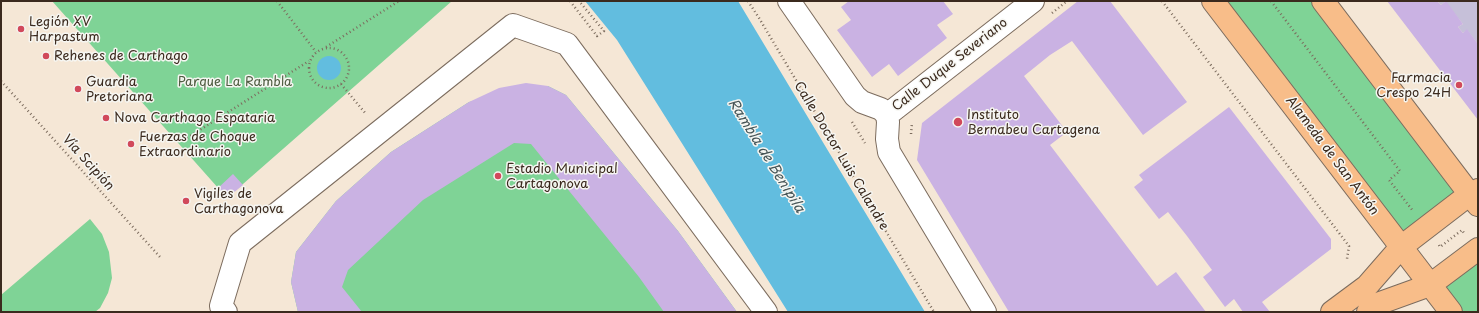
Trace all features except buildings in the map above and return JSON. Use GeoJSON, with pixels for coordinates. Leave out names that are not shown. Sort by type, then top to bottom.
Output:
{"type":"FeatureCollection","features":[{"type":"Feature","properties":{"kind":"main road","name":"Alameda de San Antón"},"geometry":{"type":"LineString","coordinates":[[1213,1],[1451,312]]}},
{"type":"Feature","properties":{"kind":"main road"},"geometry":{"type":"LineString","coordinates":[[1323,1],[1475,196],[1425,228],[1401,246],[1367,286],[1332,312]]}},
{"type":"Feature","properties":{"kind":"main road"},"geometry":{"type":"LineString","coordinates":[[1368,312],[1380,303],[1430,285],[1472,242]]}},
{"type":"Feature","properties":{"kind":"street"},"geometry":{"type":"LineString","coordinates":[[789,1],[854,96],[862,102],[883,110],[887,114],[887,139],[889,152],[985,312]]}},
{"type":"Feature","properties":{"kind":"street","name":"Calle Duque Severiano"},"geometry":{"type":"LineString","coordinates":[[887,114],[1033,1]]}},
{"type":"Feature","properties":{"kind":"street"},"geometry":{"type":"LineString","coordinates":[[220,310],[240,243],[513,26],[567,44],[766,312]]}},
{"type":"Feature","properties":{"kind":"path"},"geometry":{"type":"LineString","coordinates":[[277,1],[316,52]]}},
{"type":"Feature","properties":{"kind":"path"},"geometry":{"type":"LineString","coordinates":[[187,138],[309,61],[316,52],[399,1]]}},
{"type":"Feature","properties":{"kind":"path"},"geometry":{"type":"LineString","coordinates":[[570,1],[596,36],[604,31],[579,1]]}},
{"type":"Feature","properties":{"kind":"path","name":"Calle Doctor Luis Calandre"},"geometry":{"type":"LineString","coordinates":[[748,1],[934,312]]}},
{"type":"Feature","properties":{"kind":"path"},"geometry":{"type":"LineString","coordinates":[[1162,1],[1349,246],[1347,259]]}},
{"type":"Feature","properties":{"kind":"path"},"geometry":{"type":"LineString","coordinates":[[1271,1],[1400,171],[1389,180],[1440,247],[1462,230],[1472,242]]}},
{"type":"Feature","properties":{"kind":"path"},"geometry":{"type":"LineString","coordinates":[[309,61],[309,72],[314,81],[322,87],[332,88],[341,84],[347,77],[349,68],[346,57],[337,49],[326,47]]}},
{"type":"Feature","properties":{"kind":"path","name":"Vía Scipión"},"geometry":{"type":"LineString","coordinates":[[1,81],[160,257]]}},
{"type":"Feature","properties":{"kind":"path"},"geometry":{"type":"LineString","coordinates":[[341,84],[380,132]]}},
{"type":"Feature","properties":{"kind":"shaded area"},"geometry":{"type":"Polygon","coordinates":[[[1437,1],[1478,1],[1478,44],[1467,30],[1463,33],[1458,27],[1463,24],[1445,2],[1441,5],[1437,1]]]}},
{"type":"Feature","properties":{"kind":"green space","name":"Parque La Rambla"},"geometry":{"type":"Polygon","coordinates":[[[52,1],[452,1],[227,198],[52,1]]]}},
{"type":"Feature","properties":{"kind":"green space"},"geometry":{"type":"Polygon","coordinates":[[[1213,1],[1323,1],[1470,194],[1401,247],[1213,1]]]}},
{"type":"Feature","properties":{"kind":"green space","name":"Estadio Municipal Cartagonova"},"geometry":{"type":"Polygon","coordinates":[[[548,86],[566,95],[678,231],[737,312],[298,312],[291,282],[296,252],[336,201],[391,152],[469,102],[548,86]]]}},
{"type":"Feature","properties":{"kind":"green space"},"geometry":{"type":"Polygon","coordinates":[[[90,219],[102,234],[109,252],[112,278],[108,293],[100,308],[95,312],[1,312],[1,295],[90,219]]]}},
{"type":"Feature","properties":{"kind":"green space"},"geometry":{"type":"Polygon","coordinates":[[[1478,249],[1478,312],[1451,312],[1430,285],[1478,249]]]}},
{"type":"Feature","properties":{"kind":"water","name":"Rambla de Benipila"},"geometry":{"type":"Polygon","coordinates":[[[585,1],[738,1],[925,312],[788,312],[617,40],[585,1]]]}},
{"type":"Feature","properties":{"kind":"water"},"geometry":{"type":"Polygon","coordinates":[[[329,56],[334,57],[340,63],[340,73],[334,79],[329,80],[324,79],[318,73],[317,68],[318,63],[324,57],[329,56]]]}},
{"type":"Feature","properties":{"kind":"place","name":"Legión XV Harpastum"},"geometry":{"type":"Point","coordinates":[21,29]}},
{"type":"Feature","properties":{"kind":"place","name":"Rehenes de Carthago"},"geometry":{"type":"Point","coordinates":[46,56]}},
{"type":"Feature","properties":{"kind":"place","name":"Farmacia Crespo 24H"},"geometry":{"type":"Point","coordinates":[1459,85]}},
{"type":"Feature","properties":{"kind":"place","name":"Guardia Pretoriana"},"geometry":{"type":"Point","coordinates":[78,89]}},
{"type":"Feature","properties":{"kind":"place","name":"Nova Carthago Espataria"},"geometry":{"type":"Point","coordinates":[106,118]}},
{"type":"Feature","properties":{"kind":"place","name":"Instituto Bernabeu Cartagena"},"geometry":{"type":"Point","coordinates":[958,122]}},
{"type":"Feature","properties":{"kind":"place","name":"Fuerzas de Choque Extraordinario"},"geometry":{"type":"Point","coordinates":[131,144]}},
{"type":"Feature","properties":{"kind":"place","name":"Estadio Municipal Cartagonova"},"geometry":{"type":"Point","coordinates":[498,176]}},
{"type":"Feature","properties":{"kind":"place","name":"Vigiles de Carthagonova"},"geometry":{"type":"Point","coordinates":[186,201]}}]}
